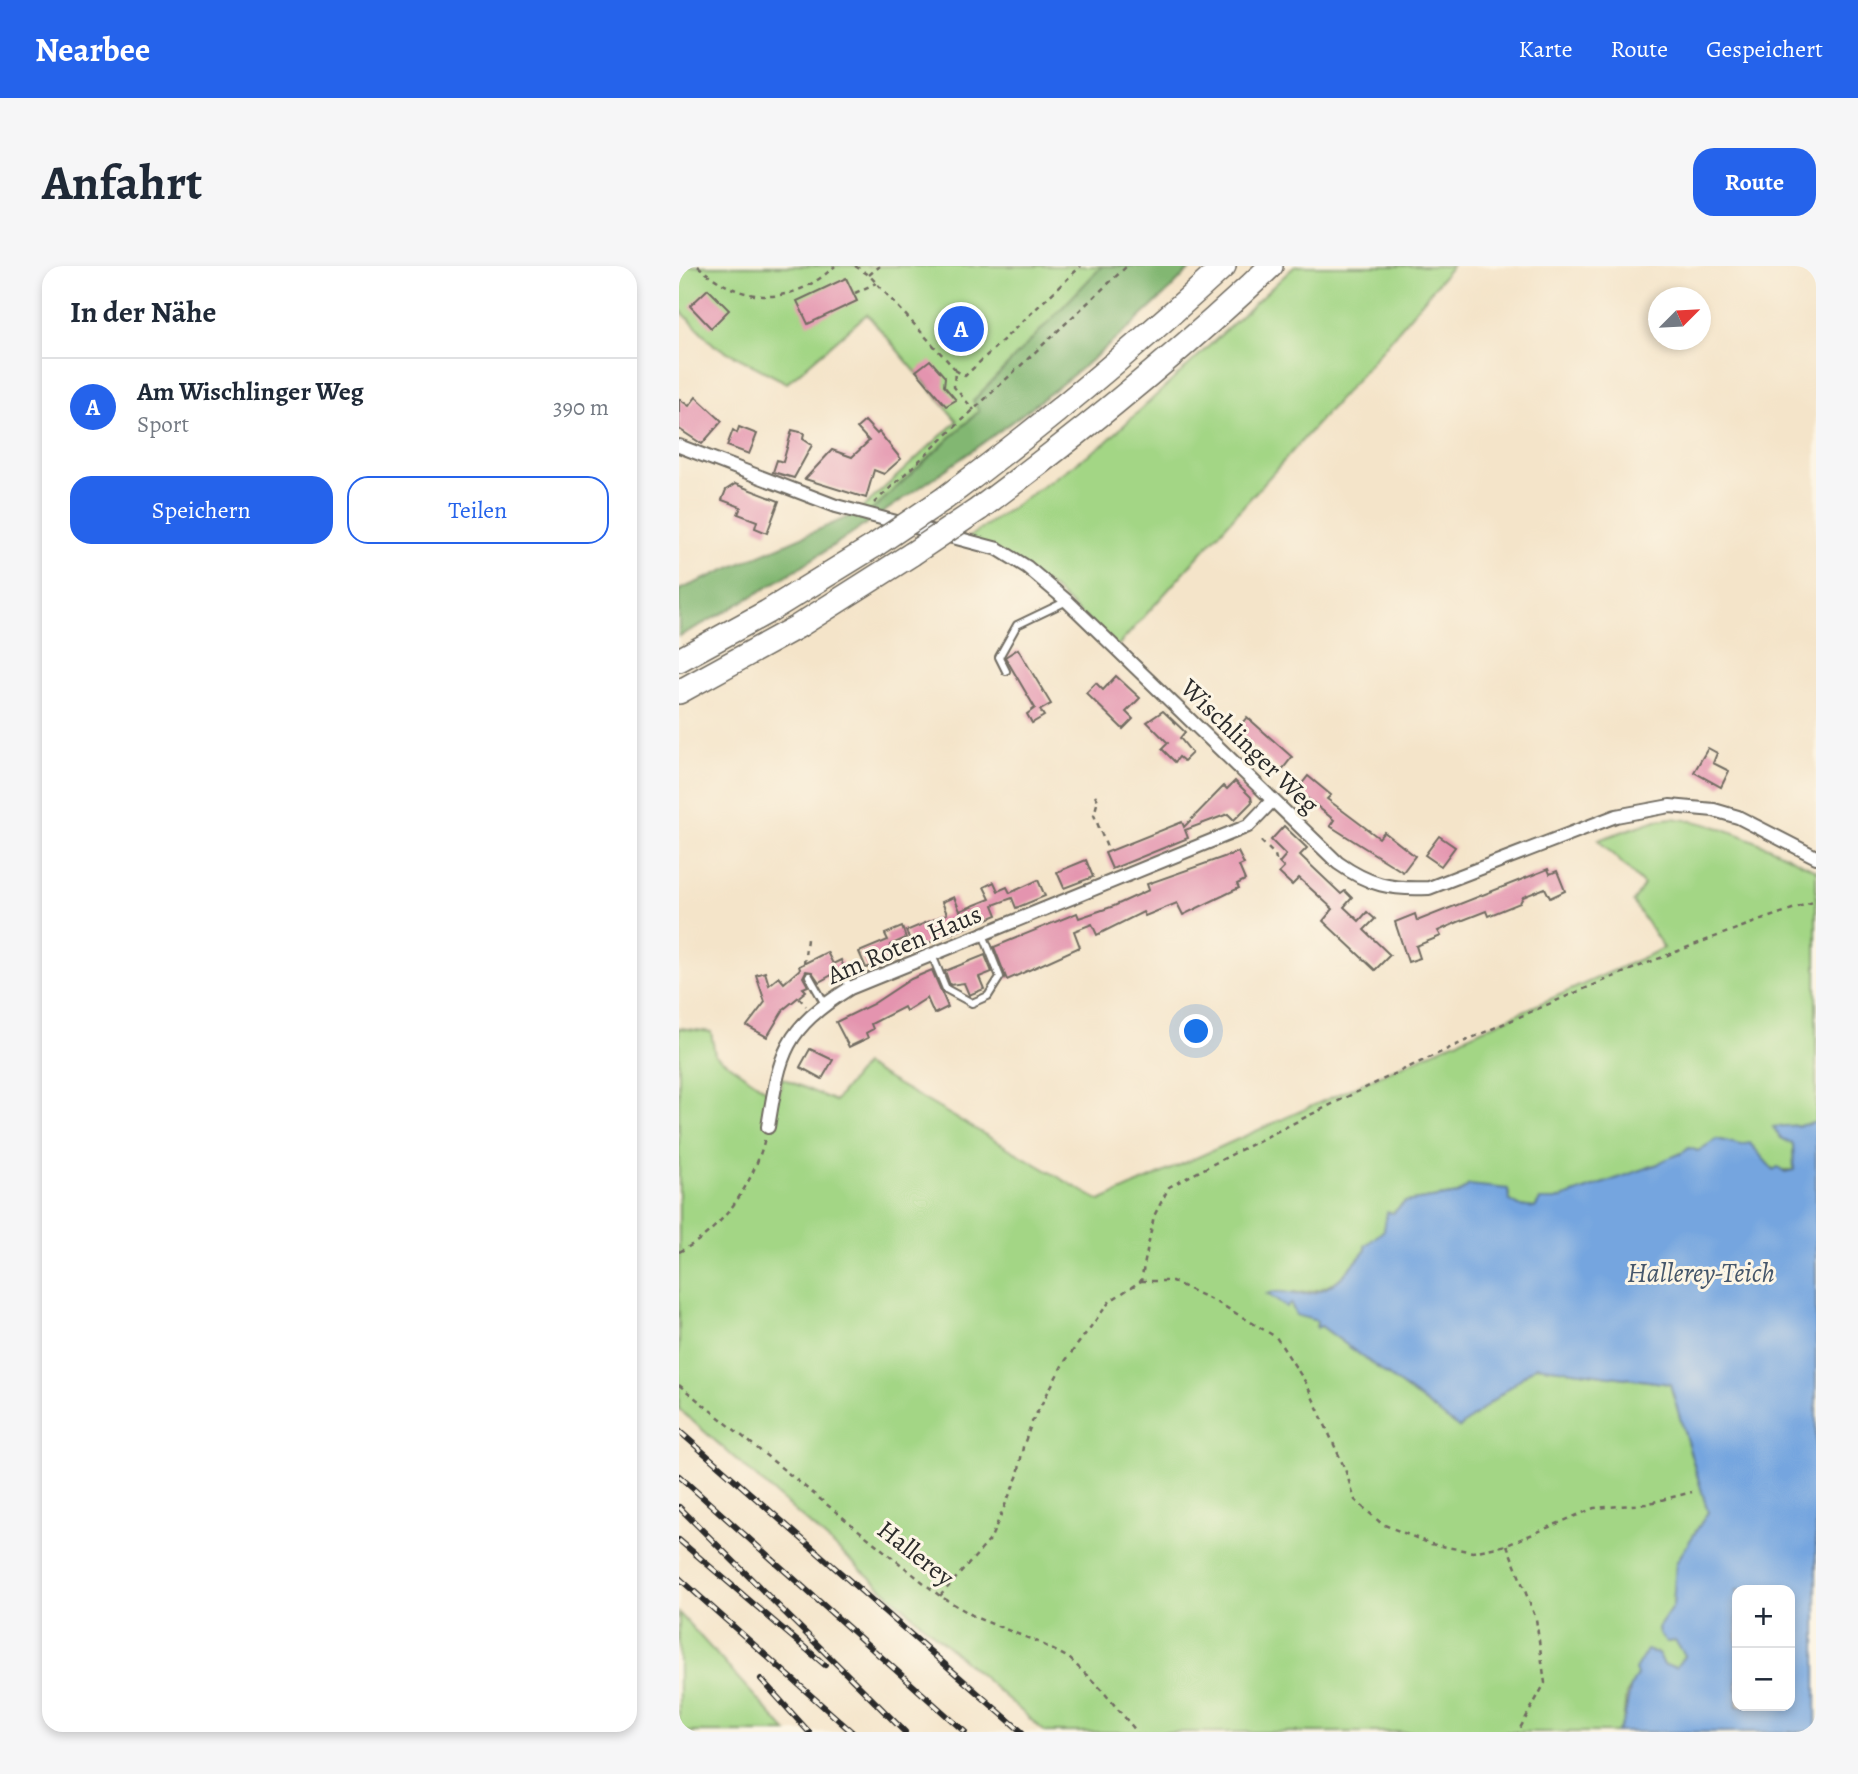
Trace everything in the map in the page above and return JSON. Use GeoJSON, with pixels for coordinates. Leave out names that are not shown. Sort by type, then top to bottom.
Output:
{"type":"FeatureCollection","features":[{"type":"Feature","properties":{"kind":"highway"},"geometry":{"type":"LineString","coordinates":[[679,660],[767,612],[874,546],[945,498],[1038,430],[1120,361],[1224,266]]}},
{"type":"Feature","properties":{"kind":"highway"},"geometry":{"type":"LineString","coordinates":[[679,692],[797,627],[979,509],[1140,384],[1212,323],[1271,266]]}},
{"type":"Feature","properties":{"kind":"street","name":"Wischlinger Weg"},"geometry":{"type":"LineString","coordinates":[[679,446],[862,514],[998,549],[1027,566],[1067,601],[1338,863],[1359,877],[1396,890],[1429,888],[1616,816],[1669,806],[1714,810],[1738,817],[1816,857]]}},
{"type":"Feature","properties":{"kind":"street","name":"Am Roten Haus"},"geometry":{"type":"LineString","coordinates":[[768,1127],[779,1062],[786,1044],[825,1004],[850,988],[1248,826],[1272,801]]}},
{"type":"Feature","properties":{"kind":"lane"},"geometry":{"type":"LineString","coordinates":[[1006,671],[999,657],[1017,625],[1067,601]]}},
{"type":"Feature","properties":{"kind":"lane"},"geometry":{"type":"LineString","coordinates":[[932,955],[946,989],[972,1003],[988,996],[1000,977],[983,934]]}},
{"type":"Feature","properties":{"kind":"lane"},"geometry":{"type":"LineString","coordinates":[[842,973],[850,988]]}},
{"type":"Feature","properties":{"kind":"lane"},"geometry":{"type":"LineString","coordinates":[[810,976],[825,1004]]}},
{"type":"Feature","properties":{"kind":"path"},"geometry":{"type":"LineString","coordinates":[[698,266],[730,289],[764,296],[796,292],[818,280],[835,266]]}},
{"type":"Feature","properties":{"kind":"path"},"geometry":{"type":"LineString","coordinates":[[855,266],[870,275],[955,369],[965,376],[1081,266]]}},
{"type":"Feature","properties":{"kind":"path"},"geometry":{"type":"LineString","coordinates":[[870,275],[880,266]]}},
{"type":"Feature","properties":{"kind":"path"},"geometry":{"type":"LineString","coordinates":[[862,514],[1127,266]]}},
{"type":"Feature","properties":{"kind":"path"},"geometry":{"type":"LineString","coordinates":[[855,293],[876,283]]}},
{"type":"Feature","properties":{"kind":"path"},"geometry":{"type":"LineString","coordinates":[[955,369],[954,387],[974,410]]}},
{"type":"Feature","properties":{"kind":"path"},"geometry":{"type":"LineString","coordinates":[[1095,795],[1098,800],[1094,815],[1108,850]]}},
{"type":"Feature","properties":{"kind":"path"},"geometry":{"type":"LineString","coordinates":[[1262,841],[1275,855],[1277,863]]}},
{"type":"Feature","properties":{"kind":"path"},"geometry":{"type":"LineString","coordinates":[[1140,1282],[1154,1216],[1169,1187],[1449,1048],[1664,957],[1816,901]]}},
{"type":"Feature","properties":{"kind":"path"},"geometry":{"type":"LineString","coordinates":[[804,964],[807,939]]}},
{"type":"Feature","properties":{"kind":"path"},"geometry":{"type":"LineString","coordinates":[[799,998],[807,1007]]}},
{"type":"Feature","properties":{"kind":"path"},"geometry":{"type":"LineString","coordinates":[[679,1252],[708,1235],[733,1207],[763,1147],[768,1127]]}},
{"type":"Feature","properties":{"kind":"path"},"geometry":{"type":"LineString","coordinates":[[940,1596],[989,1540],[1018,1475],[1023,1447],[1032,1422],[1063,1364],[1110,1301],[1140,1282],[1172,1281],[1223,1305],[1276,1337],[1306,1383],[1345,1468],[1355,1500],[1382,1524],[1431,1544],[1473,1552],[1507,1545],[1594,1508],[1646,1504],[1692,1492]]}},
{"type":"Feature","properties":{"kind":"path","name":"Hallerey"},"geometry":{"type":"LineString","coordinates":[[679,1385],[940,1596],[977,1618],[1038,1642],[1069,1658],[1101,1689],[1137,1732]]}},
{"type":"Feature","properties":{"kind":"path"},"geometry":{"type":"LineString","coordinates":[[1507,1545],[1536,1619],[1545,1684],[1518,1732]]}},
{"type":"Feature","properties":{"kind":"green space"},"geometry":{"type":"Polygon","coordinates":[[[679,266],[1102,266],[974,400],[979,411],[867,515],[857,513],[957,421],[867,314],[787,383],[714,345],[679,309],[679,266]]]}},
{"type":"Feature","properties":{"kind":"green space"},"geometry":{"type":"Polygon","coordinates":[[[1102,266],[1193,266],[1093,359],[984,442],[797,569],[679,636],[679,590],[857,513],[867,515],[979,411],[973,401],[1102,266]]]}},
{"type":"Feature","properties":{"kind":"green space"},"geometry":{"type":"Polygon","coordinates":[[[1295,266],[1452,266],[1359,377],[1116,648],[1053,588],[968,538],[1105,443],[1295,266]]]}},
{"type":"Feature","properties":{"kind":"green space"},"geometry":{"type":"Polygon","coordinates":[[[1672,818],[1728,831],[1816,870],[1816,1122],[1774,1128],[1781,1138],[1793,1143],[1794,1170],[1774,1170],[1752,1149],[1717,1139],[1698,1151],[1689,1148],[1658,1164],[1556,1200],[1540,1200],[1535,1208],[1519,1206],[1509,1200],[1509,1193],[1469,1185],[1458,1194],[1405,1202],[1393,1213],[1384,1231],[1365,1246],[1367,1249],[1351,1267],[1328,1286],[1308,1292],[1268,1294],[1287,1305],[1291,1304],[1296,1315],[1318,1321],[1316,1326],[1321,1326],[1459,1428],[1536,1366],[1670,1384],[1708,1512],[1676,1563],[1673,1606],[1658,1628],[1659,1634],[1667,1642],[1675,1641],[1685,1654],[1676,1668],[1664,1666],[1659,1654],[1654,1652],[1626,1695],[1623,1724],[1617,1732],[1045,1732],[679,1409],[679,1028],[711,1032],[715,1055],[778,1098],[782,1078],[835,1101],[864,1065],[1100,1201],[1664,948],[1633,902],[1644,885],[1598,840],[1656,820],[1672,818]]]}},
{"type":"Feature","properties":{"kind":"green space"},"geometry":{"type":"Polygon","coordinates":[[[679,1613],[787,1732],[679,1732],[679,1613]]]}},
{"type":"Feature","properties":{"kind":"water","name":"Hallerey-Teich"},"geometry":{"type":"Polygon","coordinates":[[[1816,1122],[1816,1732],[1617,1732],[1624,1719],[1630,1689],[1637,1675],[1635,1670],[1647,1650],[1659,1654],[1664,1665],[1676,1667],[1685,1655],[1675,1641],[1666,1642],[1659,1634],[1658,1628],[1673,1606],[1676,1563],[1708,1512],[1670,1384],[1536,1366],[1459,1428],[1321,1326],[1317,1328],[1317,1321],[1296,1315],[1291,1304],[1286,1307],[1267,1294],[1307,1294],[1318,1292],[1336,1282],[1366,1250],[1365,1246],[1384,1230],[1387,1212],[1393,1213],[1405,1202],[1458,1194],[1469,1185],[1508,1189],[1509,1200],[1519,1206],[1535,1208],[1540,1200],[1556,1200],[1658,1164],[1689,1148],[1698,1151],[1717,1139],[1741,1145],[1750,1143],[1773,1170],[1778,1167],[1785,1172],[1794,1170],[1793,1144],[1781,1138],[1773,1127],[1816,1122]]]}},
{"type":"Feature","properties":{"kind":"building"},"geometry":{"type":"Polygon","coordinates":[[[846,278],[857,301],[808,324],[797,301],[846,278]]]}},
{"type":"Feature","properties":{"kind":"building"},"geometry":{"type":"Polygon","coordinates":[[[708,289],[729,310],[711,328],[690,306],[708,289]]]}},
{"type":"Feature","properties":{"kind":"building"},"geometry":{"type":"Polygon","coordinates":[[[930,360],[945,377],[944,386],[956,400],[946,406],[916,371],[930,360]]]}},
{"type":"Feature","properties":{"kind":"building"},"geometry":{"type":"Polygon","coordinates":[[[696,397],[722,421],[702,444],[679,429],[679,399],[689,406],[696,397]]]}},
{"type":"Feature","properties":{"kind":"building"},"geometry":{"type":"Polygon","coordinates":[[[865,421],[877,434],[879,432],[901,459],[884,474],[874,470],[866,498],[805,479],[832,450],[852,457],[869,441],[857,428],[865,421]]]}},
{"type":"Feature","properties":{"kind":"building"},"geometry":{"type":"Polygon","coordinates":[[[739,427],[757,434],[749,454],[727,446],[733,430],[737,433],[739,427]]]}},
{"type":"Feature","properties":{"kind":"building"},"geometry":{"type":"Polygon","coordinates":[[[792,430],[804,433],[803,439],[812,445],[794,478],[773,472],[777,460],[783,462],[792,430]]]}},
{"type":"Feature","properties":{"kind":"building"},"geometry":{"type":"Polygon","coordinates":[[[735,484],[779,501],[767,533],[755,528],[757,521],[738,514],[741,507],[722,500],[726,490],[735,484]]]}},
{"type":"Feature","properties":{"kind":"building"},"geometry":{"type":"Polygon","coordinates":[[[1018,649],[1051,704],[1040,710],[1044,716],[1032,723],[1027,714],[1035,708],[1005,657],[1018,649]]]}},
{"type":"Feature","properties":{"kind":"building"},"geometry":{"type":"Polygon","coordinates":[[[1116,676],[1140,698],[1126,712],[1133,719],[1123,729],[1086,693],[1096,683],[1103,690],[1116,676]]]}},
{"type":"Feature","properties":{"kind":"building"},"geometry":{"type":"Polygon","coordinates":[[[1163,711],[1185,732],[1180,738],[1192,753],[1184,761],[1179,757],[1175,762],[1162,749],[1168,743],[1147,722],[1163,711]]]}},
{"type":"Feature","properties":{"kind":"building"},"geometry":{"type":"Polygon","coordinates":[[[1247,717],[1292,757],[1281,771],[1236,731],[1247,717]]]}},
{"type":"Feature","properties":{"kind":"building"},"geometry":{"type":"Polygon","coordinates":[[[1708,748],[1717,753],[1713,763],[1729,771],[1721,787],[1694,772],[1708,748]]]}},
{"type":"Feature","properties":{"kind":"building"},"geometry":{"type":"Polygon","coordinates":[[[1308,776],[1331,795],[1327,799],[1379,838],[1384,832],[1415,856],[1403,872],[1330,826],[1334,820],[1297,790],[1308,776]]]}},
{"type":"Feature","properties":{"kind":"building"},"geometry":{"type":"Polygon","coordinates":[[[1235,781],[1251,797],[1252,802],[1234,820],[1228,814],[1185,830],[1188,838],[1112,869],[1105,853],[1182,822],[1184,827],[1224,786],[1227,789],[1235,781]]]}},
{"type":"Feature","properties":{"kind":"building"},"geometry":{"type":"Polygon","coordinates":[[[1284,826],[1307,848],[1300,855],[1341,894],[1345,891],[1352,898],[1344,907],[1359,921],[1367,912],[1375,919],[1364,930],[1390,955],[1375,970],[1323,921],[1333,909],[1299,878],[1292,885],[1279,873],[1284,868],[1279,863],[1286,855],[1271,840],[1284,826]]]}},
{"type":"Feature","properties":{"kind":"building"},"geometry":{"type":"Polygon","coordinates":[[[1439,836],[1455,847],[1441,866],[1425,855],[1439,836]]]}},
{"type":"Feature","properties":{"kind":"building"},"geometry":{"type":"Polygon","coordinates":[[[1238,852],[1244,864],[1239,866],[1245,880],[1237,884],[1239,888],[1183,915],[1177,903],[1145,916],[1143,912],[1097,935],[1092,924],[1074,931],[1080,947],[1007,980],[994,947],[1077,913],[1079,918],[1114,906],[1149,890],[1147,884],[1238,852]]]}},
{"type":"Feature","properties":{"kind":"building"},"geometry":{"type":"Polygon","coordinates":[[[1086,860],[1093,877],[1064,888],[1057,872],[1086,860]]]}},
{"type":"Feature","properties":{"kind":"building"},"geometry":{"type":"Polygon","coordinates":[[[1548,869],[1550,874],[1557,871],[1565,891],[1550,898],[1545,888],[1523,897],[1520,903],[1488,916],[1486,911],[1438,931],[1441,936],[1416,946],[1420,958],[1408,962],[1395,922],[1415,914],[1417,921],[1548,869]]]}},
{"type":"Feature","properties":{"kind":"building"},"geometry":{"type":"Polygon","coordinates":[[[1038,880],[1045,896],[1016,908],[1012,898],[993,905],[997,915],[914,949],[906,931],[947,914],[942,902],[954,897],[960,911],[990,899],[984,887],[994,882],[998,891],[1007,887],[1010,893],[1038,880]]]}},
{"type":"Feature","properties":{"kind":"building"},"geometry":{"type":"Polygon","coordinates":[[[902,927],[906,938],[890,945],[895,957],[866,968],[859,952],[888,940],[885,934],[902,927]]]}},
{"type":"Feature","properties":{"kind":"building"},"geometry":{"type":"Polygon","coordinates":[[[827,952],[833,964],[841,960],[844,968],[819,982],[812,972],[806,971],[803,977],[808,986],[803,988],[806,991],[784,1009],[767,1037],[747,1026],[765,1002],[756,975],[765,972],[769,985],[779,977],[784,983],[800,969],[799,966],[827,952]]]}},
{"type":"Feature","properties":{"kind":"building"},"geometry":{"type":"Polygon","coordinates":[[[985,955],[992,972],[979,977],[984,989],[969,995],[964,983],[950,985],[945,971],[985,955]]]}},
{"type":"Feature","properties":{"kind":"building"},"geometry":{"type":"Polygon","coordinates":[[[932,970],[948,1007],[934,1014],[927,998],[906,1011],[904,1007],[871,1024],[873,1029],[866,1033],[868,1038],[849,1047],[836,1022],[932,970]]]}},
{"type":"Feature","properties":{"kind":"building"},"geometry":{"type":"Polygon","coordinates":[[[810,1049],[833,1060],[822,1079],[800,1067],[810,1049]]]}},
{"type":"Feature","properties":{"kind":"railway"},"geometry":{"type":"LineString","coordinates":[[679,1431],[1022,1732]]}},
{"type":"Feature","properties":{"kind":"railway"},"geometry":{"type":"LineString","coordinates":[[679,1476],[965,1732]]}},
{"type":"Feature","properties":{"kind":"railway"},"geometry":{"type":"LineString","coordinates":[[679,1507],[905,1732]]}},
{"type":"Feature","properties":{"kind":"railway"},"geometry":{"type":"LineString","coordinates":[[679,1540],[825,1665]]}},
{"type":"Feature","properties":{"kind":"railway"},"geometry":{"type":"LineString","coordinates":[[679,1578],[852,1732]]}},
{"type":"Feature","properties":{"kind":"railway"},"geometry":{"type":"LineString","coordinates":[[761,1679],[809,1732]]}},
{"type":"Feature","properties":{"kind":"place","name":"Am Wischlinger Weg"},"geometry":{"type":"Point","coordinates":[961,329]}}]}
